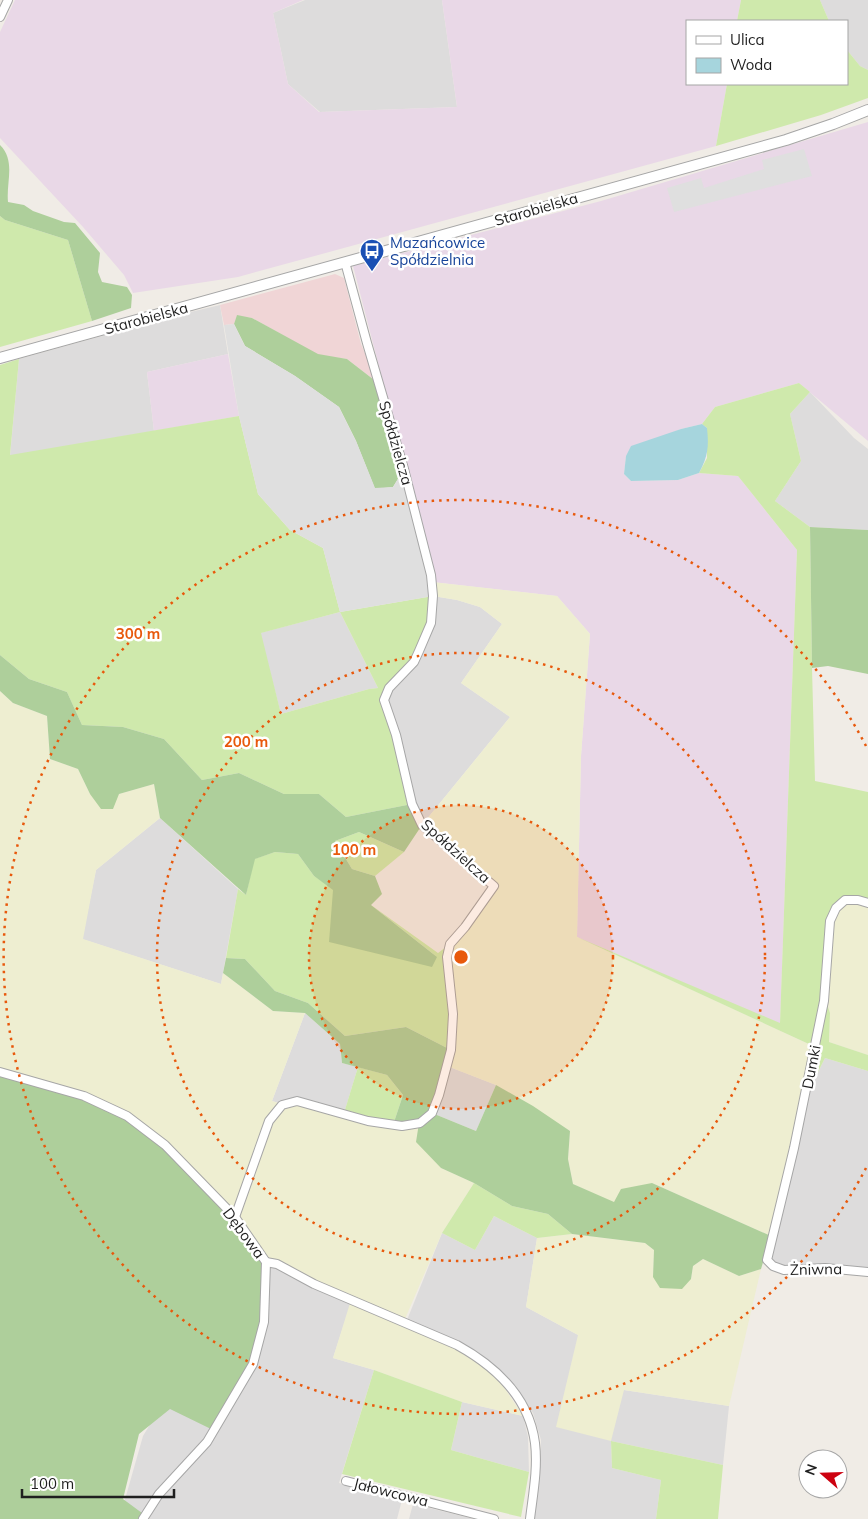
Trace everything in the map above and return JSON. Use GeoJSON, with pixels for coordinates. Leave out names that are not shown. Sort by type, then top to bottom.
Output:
{"type":"FeatureCollection","features":[{"type":"Feature","properties":{"kind":"street"},"geometry":{"type":"LineString","coordinates":[[0,16],[8,0]]}},
{"type":"Feature","properties":{"kind":"street","name":"Starobielska"},"geometry":{"type":"LineString","coordinates":[[0,358],[786,140],[868,110]]}},
{"type":"Feature","properties":{"kind":"street","name":"Spółdzielcza"},"geometry":{"type":"LineString","coordinates":[[235,1217],[269,1121],[282,1104],[297,1101],[368,1121],[402,1126],[420,1123],[432,1113],[439,1095],[451,1050],[453,1014],[447,957],[450,944],[466,927],[494,886],[422,825],[412,804],[396,735],[384,700],[388,688],[414,662],[431,623],[433,596],[430,575],[404,469],[345,262]]}},
{"type":"Feature","properties":{"kind":"street","name":"Dumki"},"geometry":{"type":"LineString","coordinates":[[767,1260],[794,1148],[822,1009],[832,914],[840,903],[845,900],[868,902]]}},
{"type":"Feature","properties":{"kind":"street","name":"Dębowa"},"geometry":{"type":"LineString","coordinates":[[0,1072],[84,1096],[127,1116],[165,1145],[235,1217],[266,1262],[264,1322],[253,1364],[208,1442],[159,1494],[143,1519]]}},
{"type":"Feature","properties":{"kind":"street","name":"Żniwna"},"geometry":{"type":"LineString","coordinates":[[767,1260],[773,1266],[784,1270],[825,1268],[868,1272]]}},
{"type":"Feature","properties":{"kind":"street"},"geometry":{"type":"LineString","coordinates":[[266,1262],[276,1264],[314,1284],[457,1345],[478,1357],[497,1372],[514,1391],[527,1412],[535,1442],[535,1475],[530,1519]]}},
{"type":"Feature","properties":{"kind":"street","name":"Jałowcowa"},"geometry":{"type":"LineString","coordinates":[[346,1481],[494,1519]]}},
{"type":"Feature","properties":{"kind":"shaded area"},"geometry":{"type":"Polygon","coordinates":[[[15,0],[303,0],[273,13],[288,84],[319,112],[457,107],[442,0],[741,0],[737,20],[686,20],[686,85],[727,85],[716,146],[238,277],[133,293],[124,275],[83,227],[0,138],[0,32],[15,0]]]}},
{"type":"Feature","properties":{"kind":"shaded area"},"geometry":{"type":"Polygon","coordinates":[[[305,0],[442,0],[457,107],[320,112],[288,84],[273,13],[305,0]]]}},
{"type":"Feature","properties":{"kind":"shaded area"},"geometry":{"type":"Polygon","coordinates":[[[820,0],[868,0],[868,70],[860,66],[848,51],[848,20],[829,20],[820,0]]]}},
{"type":"Feature","properties":{"kind":"shaded area"},"geometry":{"type":"Polygon","coordinates":[[[868,122],[868,441],[799,383],[715,407],[702,424],[681,429],[664,436],[626,456],[624,474],[631,481],[678,480],[699,473],[738,476],[797,550],[780,1024],[577,937],[581,756],[590,634],[557,596],[432,582],[353,266],[601,201],[868,122]]]}},
{"type":"Feature","properties":{"kind":"shaded area"},"geometry":{"type":"Polygon","coordinates":[[[804,149],[812,176],[674,212],[667,188],[701,178],[704,188],[764,169],[762,160],[804,149]]]}},
{"type":"Feature","properties":{"kind":"shaded area"},"geometry":{"type":"Polygon","coordinates":[[[335,274],[344,278],[361,344],[378,383],[347,359],[318,355],[252,318],[237,316],[234,324],[224,325],[220,305],[335,274]]]}},
{"type":"Feature","properties":{"kind":"shaded area"},"geometry":{"type":"Polygon","coordinates":[[[220,305],[228,354],[147,372],[154,431],[10,456],[19,359],[220,305]]]}},
{"type":"Feature","properties":{"kind":"shaded area"},"geometry":{"type":"Polygon","coordinates":[[[234,324],[245,346],[295,376],[339,407],[356,441],[375,488],[393,487],[404,469],[433,596],[340,612],[323,548],[290,530],[258,494],[239,416],[224,325],[234,324]]]}},
{"type":"Feature","properties":{"kind":"shaded area"},"geometry":{"type":"Polygon","coordinates":[[[228,354],[239,416],[154,431],[147,372],[228,354]]]}},
{"type":"Feature","properties":{"kind":"shaded area"},"geometry":{"type":"Polygon","coordinates":[[[810,392],[854,438],[868,449],[868,530],[810,527],[775,501],[801,461],[790,414],[810,392]]]}},
{"type":"Feature","properties":{"kind":"shaded area"},"geometry":{"type":"Polygon","coordinates":[[[433,596],[457,600],[480,607],[502,624],[461,683],[510,717],[422,825],[412,804],[384,700],[433,596]]]}},
{"type":"Feature","properties":{"kind":"shaded area"},"geometry":{"type":"Polygon","coordinates":[[[340,612],[378,688],[281,714],[260,633],[340,612]]]}},
{"type":"Feature","properties":{"kind":"shaded area"},"geometry":{"type":"Polygon","coordinates":[[[160,818],[238,889],[221,984],[82,939],[96,870],[160,818]]]}},
{"type":"Feature","properties":{"kind":"shaded area"},"geometry":{"type":"Polygon","coordinates":[[[305,1013],[340,1044],[342,1063],[358,1067],[344,1113],[272,1101],[305,1013]]]}},
{"type":"Feature","properties":{"kind":"shaded area"},"geometry":{"type":"Polygon","coordinates":[[[825,1058],[868,1071],[868,1269],[784,1267],[771,1261],[811,1079],[815,1078],[825,1058]]]}},
{"type":"Feature","properties":{"kind":"shaded area"},"geometry":{"type":"Polygon","coordinates":[[[447,1066],[496,1085],[476,1131],[432,1113],[447,1066]]]}},
{"type":"Feature","properties":{"kind":"shaded area"},"geometry":{"type":"Polygon","coordinates":[[[494,1216],[537,1238],[526,1307],[578,1335],[624,1390],[729,1406],[723,1465],[611,1441],[612,1468],[661,1480],[656,1519],[534,1519],[540,1474],[541,1440],[533,1413],[516,1388],[499,1369],[479,1355],[407,1320],[442,1233],[475,1250],[494,1216]]]}},
{"type":"Feature","properties":{"kind":"shaded area"},"geometry":{"type":"Polygon","coordinates":[[[266,1262],[352,1300],[333,1358],[374,1370],[339,1483],[402,1500],[397,1519],[150,1519],[124,1503],[143,1436],[163,1403],[266,1262]]]}},
{"type":"Feature","properties":{"kind":"shaded area"},"geometry":{"type":"Polygon","coordinates":[[[462,1402],[523,1416],[528,1437],[529,1472],[451,1450],[462,1402]]]}},
{"type":"Feature","properties":{"kind":"shaded area"},"geometry":{"type":"Polygon","coordinates":[[[413,1504],[474,1519],[409,1519],[413,1504]]]}},
{"type":"Feature","properties":{"kind":"green space"},"geometry":{"type":"Polygon","coordinates":[[[741,0],[820,0],[829,20],[737,20],[741,0]]]}},
{"type":"Feature","properties":{"kind":"green space"},"geometry":{"type":"Polygon","coordinates":[[[848,51],[860,66],[868,70],[868,98],[821,115],[716,146],[727,85],[848,85],[848,51]]]}},
{"type":"Feature","properties":{"kind":"green space"},"geometry":{"type":"Polygon","coordinates":[[[0,145],[5,151],[9,165],[8,202],[24,205],[33,211],[64,222],[75,223],[100,253],[98,272],[102,282],[127,287],[132,295],[131,308],[92,321],[68,240],[5,220],[0,216],[0,145]]]}},
{"type":"Feature","properties":{"kind":"green space"},"geometry":{"type":"Polygon","coordinates":[[[0,216],[5,220],[68,240],[92,321],[0,347],[0,216]]]}},
{"type":"Feature","properties":{"kind":"green space"},"geometry":{"type":"Polygon","coordinates":[[[237,315],[252,318],[318,354],[347,359],[378,383],[404,469],[393,487],[375,489],[356,441],[339,407],[295,376],[245,346],[234,324],[237,315]]]}},
{"type":"Feature","properties":{"kind":"green space"},"geometry":{"type":"Polygon","coordinates":[[[19,359],[10,455],[239,416],[258,494],[290,530],[323,548],[340,612],[433,596],[433,610],[419,651],[384,700],[412,804],[346,817],[319,794],[284,794],[239,773],[202,780],[164,739],[123,727],[82,725],[67,692],[29,679],[0,655],[0,365],[19,359]],[[340,612],[261,633],[281,714],[378,688],[340,612]]]}},
{"type":"Feature","properties":{"kind":"green space"},"geometry":{"type":"Polygon","coordinates":[[[799,383],[810,392],[790,414],[801,461],[775,501],[810,527],[815,781],[868,792],[868,900],[859,898],[833,907],[822,999],[811,1045],[577,937],[780,1023],[797,550],[738,476],[699,473],[707,458],[707,428],[702,424],[715,407],[799,383]]]}},
{"type":"Feature","properties":{"kind":"green space"},"geometry":{"type":"Polygon","coordinates":[[[810,527],[868,530],[868,674],[828,666],[812,668],[810,527]]]}},
{"type":"Feature","properties":{"kind":"green space"},"geometry":{"type":"Polygon","coordinates":[[[432,582],[557,596],[590,634],[581,756],[577,937],[811,1045],[807,1079],[771,1236],[652,1183],[614,1203],[573,1184],[568,1159],[570,1131],[496,1085],[447,1066],[450,944],[494,886],[422,825],[510,717],[461,683],[502,624],[480,607],[457,600],[433,596],[432,582]]]}},
{"type":"Feature","properties":{"kind":"green space"},"geometry":{"type":"Polygon","coordinates":[[[0,655],[29,679],[67,692],[82,725],[123,727],[164,739],[202,780],[239,773],[284,794],[319,794],[346,817],[412,804],[422,825],[404,852],[359,832],[335,841],[352,869],[375,876],[382,894],[371,905],[437,957],[432,967],[329,942],[333,890],[314,876],[298,854],[275,852],[255,859],[246,895],[160,818],[154,784],[119,794],[113,809],[101,809],[90,794],[78,769],[50,759],[47,716],[13,703],[0,691],[0,655]]]}},
{"type":"Feature","properties":{"kind":"green space"},"geometry":{"type":"Polygon","coordinates":[[[0,691],[13,703],[47,716],[50,759],[78,769],[90,794],[119,794],[154,784],[160,818],[96,870],[83,939],[221,984],[223,973],[273,1011],[305,1013],[272,1101],[282,1104],[297,1101],[344,1113],[420,1123],[441,1168],[474,1183],[442,1233],[402,1326],[456,1349],[496,1375],[523,1416],[462,1402],[374,1370],[333,1358],[351,1300],[277,1265],[0,1072],[0,691]]]}},
{"type":"Feature","properties":{"kind":"green space"},"geometry":{"type":"Polygon","coordinates":[[[359,832],[404,852],[375,876],[352,869],[335,841],[359,832]]]}},
{"type":"Feature","properties":{"kind":"green space"},"geometry":{"type":"Polygon","coordinates":[[[275,852],[298,854],[314,876],[437,957],[371,905],[438,953],[450,944],[451,1050],[406,1027],[345,1036],[308,1003],[275,991],[245,959],[226,958],[238,889],[246,895],[254,859],[275,852]]]}},
{"type":"Feature","properties":{"kind":"green space"},"geometry":{"type":"Polygon","coordinates":[[[846,902],[868,905],[868,1055],[829,1042],[830,1013],[827,1004],[833,921],[835,915],[846,902]]]}},
{"type":"Feature","properties":{"kind":"green space"},"geometry":{"type":"Polygon","coordinates":[[[226,958],[245,959],[275,991],[308,1003],[345,1036],[406,1027],[451,1050],[432,1113],[476,1131],[496,1085],[533,1106],[570,1131],[568,1159],[573,1184],[614,1202],[621,1189],[652,1183],[771,1236],[761,1269],[739,1276],[703,1259],[693,1266],[691,1279],[682,1289],[660,1288],[653,1277],[654,1250],[645,1243],[572,1234],[548,1214],[512,1206],[474,1183],[441,1168],[416,1142],[419,1123],[393,1125],[403,1095],[387,1075],[342,1063],[340,1044],[305,1013],[273,1011],[223,973],[226,958]]]}},
{"type":"Feature","properties":{"kind":"green space"},"geometry":{"type":"Polygon","coordinates":[[[827,1004],[830,1013],[829,1042],[868,1055],[868,1071],[825,1058],[815,1078],[811,1079],[827,1004]]]}},
{"type":"Feature","properties":{"kind":"green space"},"geometry":{"type":"Polygon","coordinates":[[[358,1067],[387,1075],[403,1095],[393,1125],[344,1113],[358,1067]]]}},
{"type":"Feature","properties":{"kind":"green space"},"geometry":{"type":"Polygon","coordinates":[[[0,1072],[84,1096],[127,1116],[165,1145],[235,1217],[266,1262],[261,1322],[251,1363],[211,1429],[170,1409],[139,1434],[123,1499],[142,1513],[140,1519],[0,1519],[0,1072]]]}},
{"type":"Feature","properties":{"kind":"green space"},"geometry":{"type":"Polygon","coordinates":[[[474,1183],[512,1206],[548,1214],[572,1234],[537,1238],[494,1216],[475,1250],[442,1233],[474,1183]]]}},
{"type":"Feature","properties":{"kind":"green space"},"geometry":{"type":"Polygon","coordinates":[[[572,1234],[645,1243],[654,1250],[653,1277],[691,1279],[693,1266],[703,1259],[739,1276],[761,1269],[729,1406],[624,1390],[611,1441],[556,1427],[578,1335],[526,1307],[537,1238],[572,1234]]]}},
{"type":"Feature","properties":{"kind":"green space"},"geometry":{"type":"Polygon","coordinates":[[[374,1370],[462,1402],[451,1450],[529,1472],[521,1517],[342,1474],[374,1370]]]}},
{"type":"Feature","properties":{"kind":"green space"},"geometry":{"type":"Polygon","coordinates":[[[611,1441],[723,1465],[718,1519],[656,1519],[661,1480],[612,1468],[611,1441]]]}},
{"type":"Feature","properties":{"kind":"water"},"geometry":{"type":"Polygon","coordinates":[[[702,424],[707,428],[708,446],[699,473],[678,480],[631,481],[624,474],[626,456],[631,446],[702,424]]]}},
{"type":"Feature","properties":{"kind":"place","name":"Mazańcowice Spółdzielnia"},"geometry":{"type":"Point","coordinates":[372,272]}}]}
